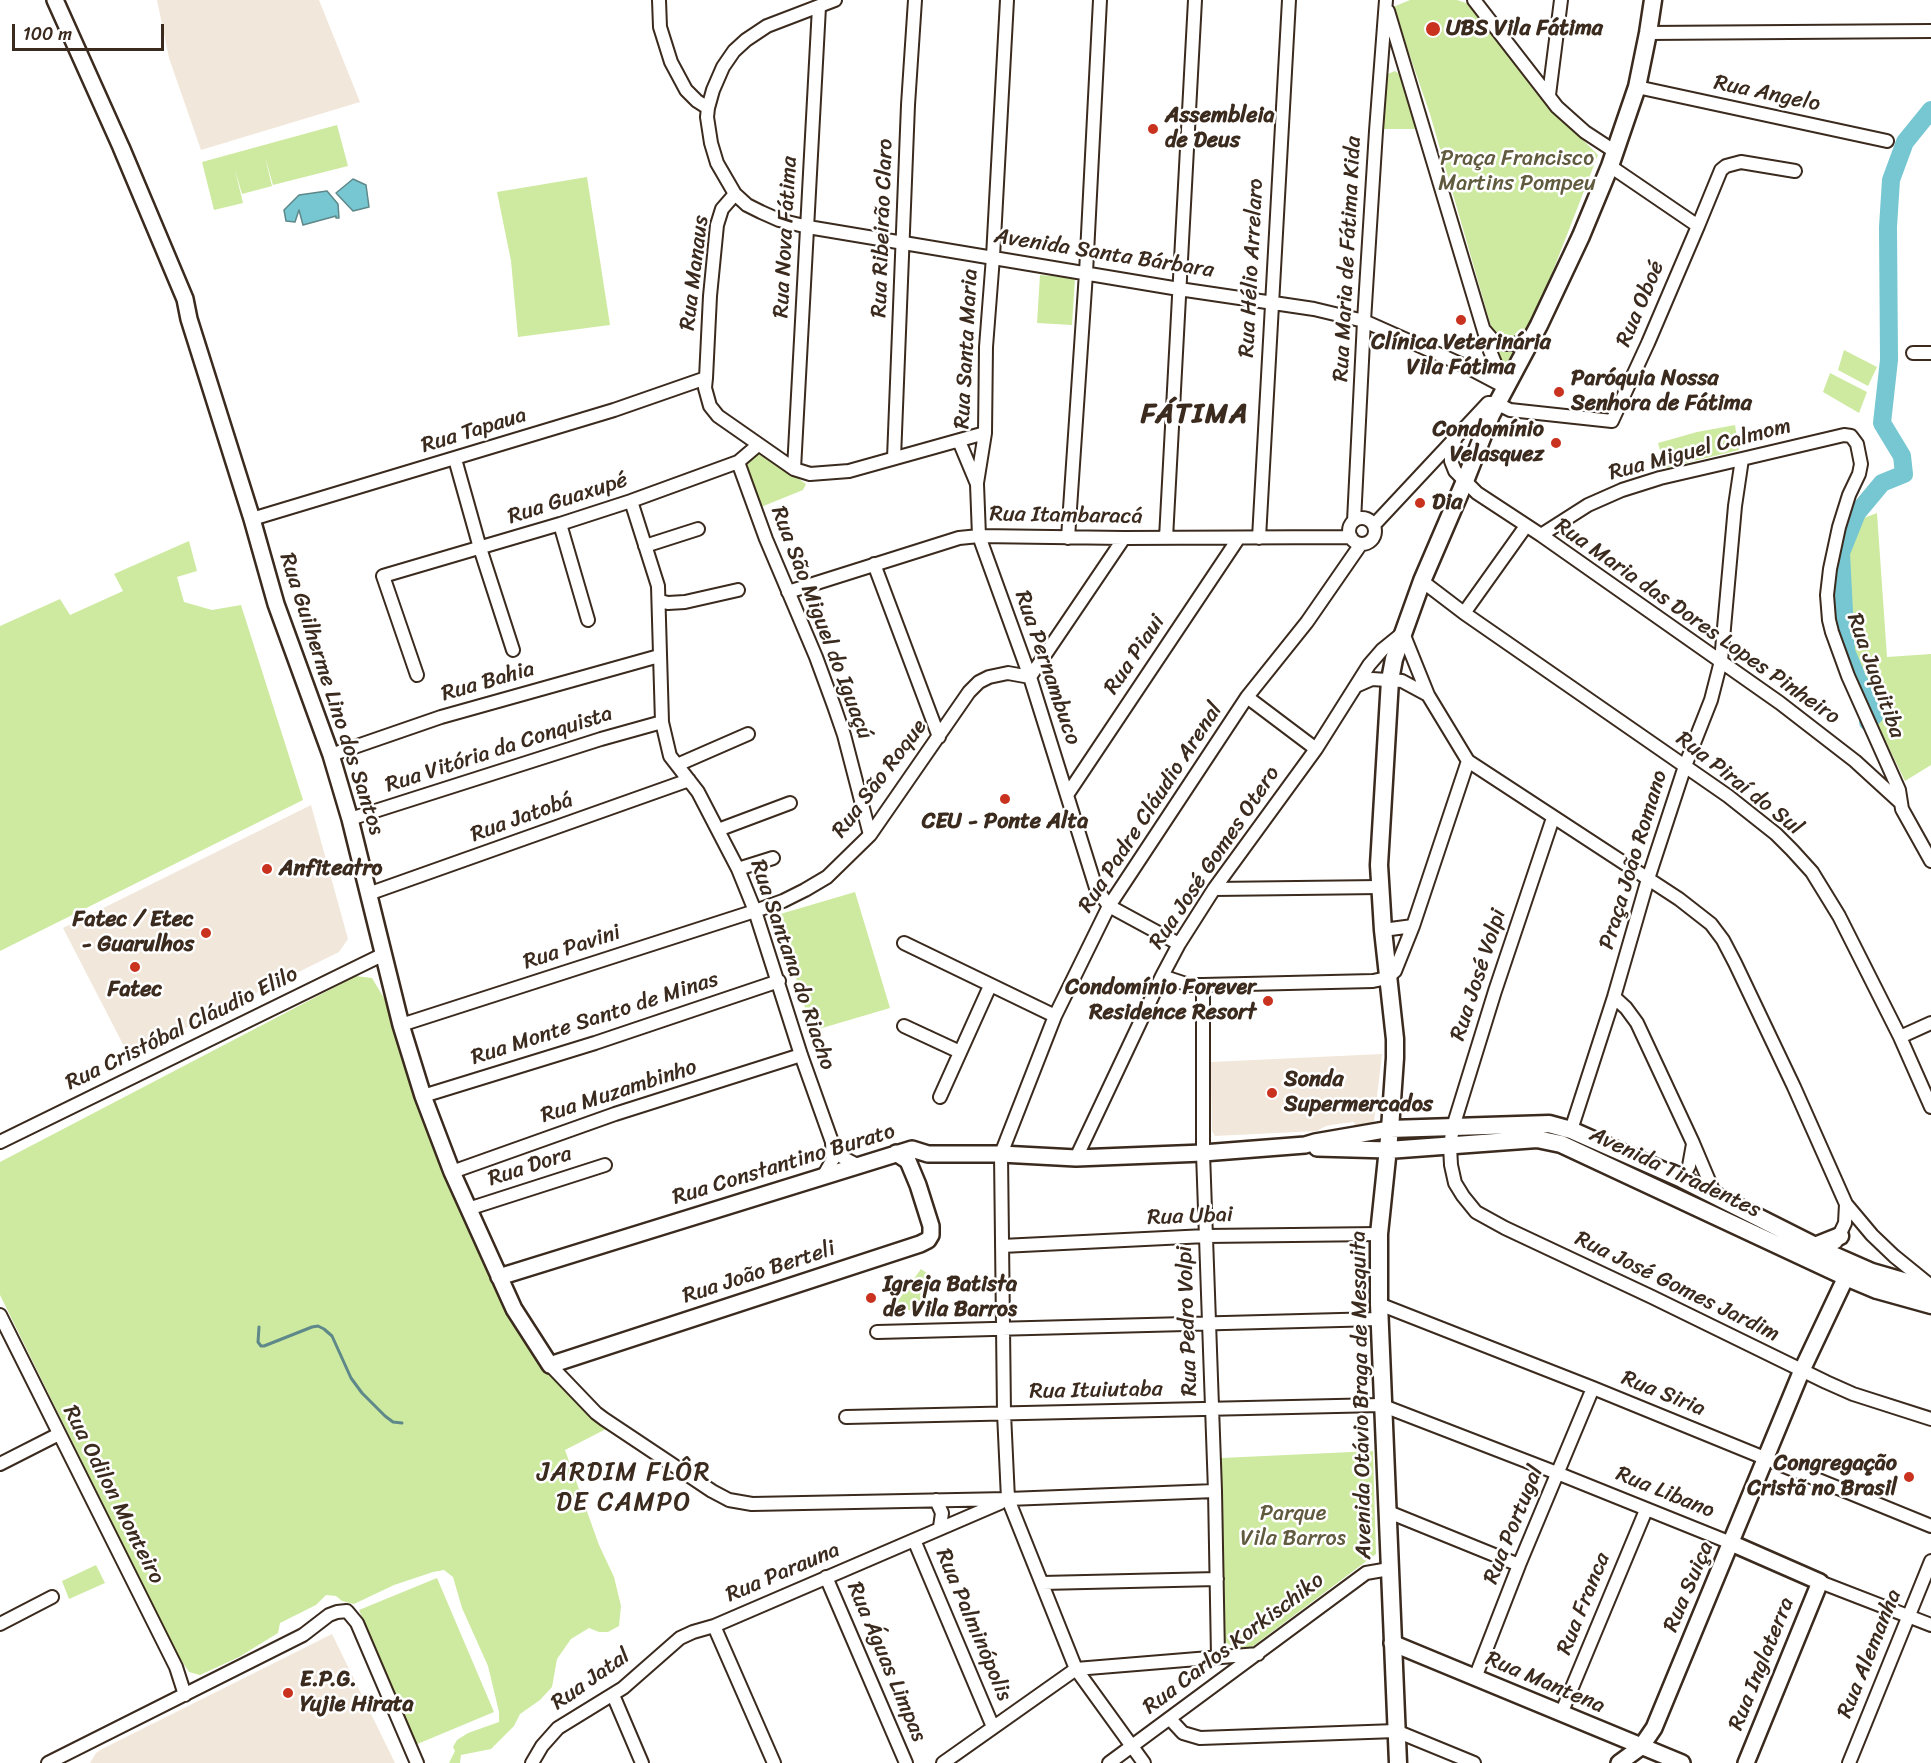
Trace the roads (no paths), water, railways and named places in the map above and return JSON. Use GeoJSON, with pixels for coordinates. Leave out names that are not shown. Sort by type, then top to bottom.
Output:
{"type":"FeatureCollection","features":[{"type":"Feature","properties":{"kind":"main road","name":"Avenida Otávio Braga de Mesquita"},"geometry":{"type":"LineString","coordinates":[[1398,1763],[1379,1311],[1379,1234],[1390,1129],[1395,1039],[1387,978],[1380,887],[1391,670],[1422,581],[1497,403],[1534,336],[1581,236],[1612,158],[1637,87],[1653,0]]}},
{"type":"Feature","properties":{"kind":"main road","name":"Avenida Tiradentes"},"geometry":{"type":"LineString","coordinates":[[1390,1129],[1550,1124],[1571,1130],[1682,1179],[1815,1246],[1846,1277],[1877,1290],[1931,1305]]}},
{"type":"Feature","properties":{"kind":"main road","name":"Avenida Tiradentes"},"geometry":{"type":"LineString","coordinates":[[1388,1150],[1537,1139],[1561,1144],[1828,1261],[1931,1287]]}},
{"type":"Feature","properties":{"kind":"main road"},"geometry":{"type":"LineString","coordinates":[[1815,1246],[1840,1236]]}},
{"type":"Feature","properties":{"kind":"street","name":"Rua Guilherme Lino dos Santos"},"geometry":{"type":"LineString","coordinates":[[55,0],[121,147],[185,299],[189,319],[252,519],[276,604],[331,755],[350,819],[401,1025],[423,1096],[452,1172],[514,1309],[550,1365],[596,1413],[729,1500],[752,1504],[1008,1499],[1215,1491]]}},
{"type":"Feature","properties":{"kind":"street"},"geometry":{"type":"LineString","coordinates":[[659,0],[660,27],[670,62],[686,90],[708,108],[723,67],[734,51],[746,40],[767,26],[835,0]]}},
{"type":"Feature","properties":{"kind":"street","name":"Rua Ribeirão Claro"},"geometry":{"type":"LineString","coordinates":[[894,458],[908,105],[915,0]]}},
{"type":"Feature","properties":{"kind":"street","name":"Rua Santa Maria"},"geometry":{"type":"LineString","coordinates":[[977,484],[985,433],[986,347],[1007,0]]}},
{"type":"Feature","properties":{"kind":"street"},"geometry":{"type":"LineString","coordinates":[[1068,538],[1086,273],[1100,0]]}},
{"type":"Feature","properties":{"kind":"street"},"geometry":{"type":"LineString","coordinates":[[1166,538],[1195,0]]}},
{"type":"Feature","properties":{"kind":"street","name":"Rua Hélio Arrelaro"},"geometry":{"type":"LineString","coordinates":[[1259,538],[1288,0]]}},
{"type":"Feature","properties":{"kind":"street"},"geometry":{"type":"LineString","coordinates":[[1549,95],[1561,0]]}},
{"type":"Feature","properties":{"kind":"street"},"geometry":{"type":"LineString","coordinates":[[1386,2],[1490,351],[1506,387]]}},
{"type":"Feature","properties":{"kind":"street","name":"Rua Maria de Fátima Kida"},"geometry":{"type":"LineString","coordinates":[[1354,521],[1364,321],[1386,2]]}},
{"type":"Feature","properties":{"kind":"street"},"geometry":{"type":"LineString","coordinates":[[1478,2],[1557,107],[1612,158],[1698,226],[1721,170],[1726,166],[1741,162],[1795,171]]}},
{"type":"Feature","properties":{"kind":"street","name":"Rua Nova Fátima"},"geometry":{"type":"LineString","coordinates":[[794,470],[819,7]]}},
{"type":"Feature","properties":{"kind":"street"},"geometry":{"type":"LineString","coordinates":[[1648,33],[1931,32]]}},
{"type":"Feature","properties":{"kind":"street"},"geometry":{"type":"LineString","coordinates":[[1380,81],[1390,71],[1396,70],[1407,76]]}},
{"type":"Feature","properties":{"kind":"street","name":"Rua Angelo"},"geometry":{"type":"LineString","coordinates":[[1637,87],[1887,141]]}},
{"type":"Feature","properties":{"kind":"street","name":"Rua Manaus"},"geometry":{"type":"LineString","coordinates":[[708,108],[711,143],[717,163],[735,194],[722,209],[717,225],[705,388],[710,406],[718,417],[794,470]]}},
{"type":"Feature","properties":{"kind":"street","name":"Avenida Santa Bárbara"},"geometry":{"type":"LineString","coordinates":[[735,194],[747,205],[761,212],[779,220],[808,227],[1179,289],[1314,309],[1364,321],[1506,387]]}},
{"type":"Feature","properties":{"kind":"street","name":"Rua Oboé"},"geometry":{"type":"LineString","coordinates":[[1497,403],[1510,410],[1612,421],[1698,226]]}},
{"type":"Feature","properties":{"kind":"street"},"geometry":{"type":"LineString","coordinates":[[1484,329],[1492,339],[1505,344],[1515,344],[1534,336]]}},
{"type":"Feature","properties":{"kind":"street"},"geometry":{"type":"LineString","coordinates":[[1465,366],[1477,369],[1482,367],[1486,364],[1490,351]]}},
{"type":"Feature","properties":{"kind":"street"},"geometry":{"type":"LineString","coordinates":[[1913,353],[1931,353]]}},
{"type":"Feature","properties":{"kind":"street","name":"Rua Tapaua"},"geometry":{"type":"LineString","coordinates":[[252,519],[614,410],[706,378]]}},
{"type":"Feature","properties":{"kind":"street"},"geometry":{"type":"LineString","coordinates":[[1374,525],[1488,403],[1497,403]]}},
{"type":"Feature","properties":{"kind":"street"},"geometry":{"type":"LineString","coordinates":[[794,470],[810,474],[849,471],[985,433]]}},
{"type":"Feature","properties":{"kind":"street","name":"Rua Miguel Calmom"},"geometry":{"type":"LineString","coordinates":[[1540,535],[1588,506],[1622,490],[1660,478],[1844,435]]}},
{"type":"Feature","properties":{"kind":"street","name":"Rua Juquitiba"},"geometry":{"type":"LineString","coordinates":[[1844,435],[1851,436],[1857,444],[1861,464],[1842,516],[1830,569],[1827,595],[1829,620],[1848,676],[1899,790],[1901,804],[1931,861]]}},
{"type":"Feature","properties":{"kind":"street"},"geometry":{"type":"LineString","coordinates":[[1456,438],[1451,451],[1451,461],[1455,471],[1465,481]]}},
{"type":"Feature","properties":{"kind":"street","name":"Rua Pernambuco"},"geometry":{"type":"LineString","coordinates":[[958,441],[977,484],[979,536],[1030,677],[1091,874],[1096,888],[1109,906]]}},
{"type":"Feature","properties":{"kind":"street","name":"Rua Guaxupé"},"geometry":{"type":"LineString","coordinates":[[417,675],[383,576],[631,501],[738,462],[758,445]]}},
{"type":"Feature","properties":{"kind":"street"},"geometry":{"type":"LineString","coordinates":[[455,459],[480,548],[513,650]]}},
{"type":"Feature","properties":{"kind":"street","name":"Praça João Romano"},"geometry":{"type":"LineString","coordinates":[[1571,1130],[1614,997],[1647,879],[1685,766],[1711,700],[1721,661],[1735,506],[1742,459]]}},
{"type":"Feature","properties":{"kind":"street","name":"Rua São Miguel do Iguaçú"},"geometry":{"type":"LineString","coordinates":[[738,462],[788,592],[816,657],[844,735],[870,835]]}},
{"type":"Feature","properties":{"kind":"street","name":"Rua Maria das Dores Lopes Pinheiro"},"geometry":{"type":"LineString","coordinates":[[1465,481],[1477,493],[1721,661],[1855,761],[1901,804]]}},
{"type":"Feature","properties":{"kind":"street","name":"Rua Santana do Riacho"},"geometry":{"type":"LineString","coordinates":[[631,501],[655,573],[660,601],[659,656],[662,722],[668,749],[689,780],[738,869],[755,911],[801,1055],[832,1142],[842,1156],[857,1166]]}},
{"type":"Feature","properties":{"kind":"street"},"geometry":{"type":"LineString","coordinates":[[1363,518],[1374,525],[1375,534],[1367,543],[1356,541],[1350,528],[1354,521],[1363,518]]}},
{"type":"Feature","properties":{"kind":"street"},"geometry":{"type":"LineString","coordinates":[[560,524],[588,620]]}},
{"type":"Feature","properties":{"kind":"street"},"geometry":{"type":"LineString","coordinates":[[1464,613],[1526,526]]}},
{"type":"Feature","properties":{"kind":"street"},"geometry":{"type":"LineString","coordinates":[[645,546],[699,529]]}},
{"type":"Feature","properties":{"kind":"street","name":"Rua Itambaracá"},"geometry":{"type":"LineString","coordinates":[[788,592],[959,538],[979,536],[1356,541]]}},
{"type":"Feature","properties":{"kind":"street"},"geometry":{"type":"LineString","coordinates":[[1030,677],[1124,538]]}},
{"type":"Feature","properties":{"kind":"street","name":"Rua Piaui"},"geometry":{"type":"LineString","coordinates":[[1067,795],[1238,539]]}},
{"type":"Feature","properties":{"kind":"street","name":"Rua Padre Cláudio Arenal"},"geometry":{"type":"LineString","coordinates":[[1144,1763],[1076,1669],[1008,1499],[1004,1413],[1001,1154],[1054,1017],[1109,906],[1247,697],[1307,622],[1356,541]]}},
{"type":"Feature","properties":{"kind":"street"},"geometry":{"type":"LineString","coordinates":[[874,564],[939,736]]}},
{"type":"Feature","properties":{"kind":"street","name":"Rua Piraí do Sul"},"geometry":{"type":"LineString","coordinates":[[1422,581],[1464,613],[1685,766],[1776,834],[1812,872],[1839,916],[1900,1037],[1931,1107]]}},
{"type":"Feature","properties":{"kind":"street"},"geometry":{"type":"LineString","coordinates":[[660,601],[685,603],[738,590]]}},
{"type":"Feature","properties":{"kind":"street"},"geometry":{"type":"LineString","coordinates":[[1403,633],[1428,695],[1468,761],[1694,909],[1711,924],[1723,940],[1789,1077],[1846,1204],[1894,1256],[1931,1287]]}},
{"type":"Feature","properties":{"kind":"street","name":"Rua José Gomes Otero"},"geometry":{"type":"LineString","coordinates":[[1076,1158],[1179,944],[1214,889],[1316,749],[1355,687],[1382,650],[1403,633]]}},
{"type":"Feature","properties":{"kind":"street","name":"Rua Bahia"},"geometry":{"type":"LineString","coordinates":[[331,755],[441,717],[659,656]]}},
{"type":"Feature","properties":{"kind":"street","name":"Rua São Roque"},"geometry":{"type":"LineString","coordinates":[[755,911],[783,901],[826,877],[870,835],[969,692],[979,682],[989,677],[1008,673],[1030,677]]}},
{"type":"Feature","properties":{"kind":"street"},"geometry":{"type":"LineString","coordinates":[[1355,687],[1372,679],[1402,681],[1428,695]]}},
{"type":"Feature","properties":{"kind":"street"},"geometry":{"type":"LineString","coordinates":[[1247,697],[1316,749]]}},
{"type":"Feature","properties":{"kind":"street","name":"Rua Vitória da Conquista"},"geometry":{"type":"LineString","coordinates":[[350,819],[662,722]]}},
{"type":"Feature","properties":{"kind":"street"},"geometry":{"type":"LineString","coordinates":[[677,765],[748,734]]}},
{"type":"Feature","properties":{"kind":"street"},"geometry":{"type":"LineString","coordinates":[[1162,976],[1189,985],[1373,981],[1387,978],[1395,971],[1413,926],[1468,761]]}},
{"type":"Feature","properties":{"kind":"street","name":"Rua Jatobá"},"geometry":{"type":"LineString","coordinates":[[368,894],[689,780]]}},
{"type":"Feature","properties":{"kind":"street"},"geometry":{"type":"LineString","coordinates":[[718,830],[790,803]]}},
{"type":"Feature","properties":{"kind":"street","name":"Rua José Volpi"},"geometry":{"type":"LineString","coordinates":[[1450,1146],[1453,1127],[1495,991],[1553,818]]}},
{"type":"Feature","properties":{"kind":"street"},"geometry":{"type":"LineString","coordinates":[[738,869],[773,858]]}},
{"type":"Feature","properties":{"kind":"street"},"geometry":{"type":"LineString","coordinates":[[1214,889],[1380,887]]}},
{"type":"Feature","properties":{"kind":"street"},"geometry":{"type":"LineString","coordinates":[[1109,906],[1179,944]]}},
{"type":"Feature","properties":{"kind":"street","name":"Rua Pavini"},"geometry":{"type":"LineString","coordinates":[[401,1025],[755,911]]}},
{"type":"Feature","properties":{"kind":"street"},"geometry":{"type":"LineString","coordinates":[[1383,930],[1413,926]]}},
{"type":"Feature","properties":{"kind":"street"},"geometry":{"type":"LineString","coordinates":[[904,943],[1054,1017]]}},
{"type":"Feature","properties":{"kind":"street","name":"Rua Cristóbal Cláudio Elilo"},"geometry":{"type":"LineString","coordinates":[[0,1142],[384,954]]}},
{"type":"Feature","properties":{"kind":"street","name":"Rua Monte Santo de Minas"},"geometry":{"type":"LineString","coordinates":[[423,1096],[595,1043],[779,981]]}},
{"type":"Feature","properties":{"kind":"street","name":"Rua Pedro Volpi"},"geometry":{"type":"LineString","coordinates":[[1203,985],[1203,1153],[1215,1491],[1218,1656]]}},
{"type":"Feature","properties":{"kind":"street"},"geometry":{"type":"LineString","coordinates":[[940,1097],[990,986]]}},
{"type":"Feature","properties":{"kind":"street"},"geometry":{"type":"LineString","coordinates":[[1614,997],[1637,1023],[1694,1143],[1715,1195]]}},
{"type":"Feature","properties":{"kind":"street"},"geometry":{"type":"LineString","coordinates":[[1900,1037],[1931,1023]]}},
{"type":"Feature","properties":{"kind":"street"},"geometry":{"type":"LineString","coordinates":[[904,1026],[960,1052]]}},
{"type":"Feature","properties":{"kind":"street","name":"Rua Muzambinho"},"geometry":{"type":"LineString","coordinates":[[452,1172],[615,1114],[801,1055]]}},
{"type":"Feature","properties":{"kind":"street","name":"Rua Constantino Burato"},"geometry":{"type":"LineString","coordinates":[[499,1277],[912,1149],[928,1154],[1001,1154],[1076,1158],[1203,1153],[1305,1145],[1390,1129]]}},
{"type":"Feature","properties":{"kind":"street"},"geometry":{"type":"LineString","coordinates":[[824,1175],[833,1159],[832,1142]]}},
{"type":"Feature","properties":{"kind":"street"},"geometry":{"type":"LineString","coordinates":[[1682,1179],[1689,1166],[1694,1143]]}},
{"type":"Feature","properties":{"kind":"street","name":"Rua Constantino Burato"},"geometry":{"type":"LineString","coordinates":[[1305,1145],[1316,1148],[1388,1150]]}},
{"type":"Feature","properties":{"kind":"street","name":"Rua José Gomes Jardim"},"geometry":{"type":"LineString","coordinates":[[1450,1146],[1455,1183],[1462,1196],[1476,1212],[1505,1228],[1853,1394],[1931,1419]]}},
{"type":"Feature","properties":{"kind":"street","name":"Rua João Berteli"},"geometry":{"type":"LineString","coordinates":[[550,1365],[920,1244],[929,1238],[931,1226],[908,1161],[896,1153]]}},
{"type":"Feature","properties":{"kind":"street","name":"Rua João Berteli"},"geometry":{"type":"LineString","coordinates":[[918,1185],[919,1161],[928,1154]]}},
{"type":"Feature","properties":{"kind":"street","name":"Rua Dora"},"geometry":{"type":"LineString","coordinates":[[468,1209],[605,1165]]}},
{"type":"Feature","properties":{"kind":"street"},"geometry":{"type":"LineString","coordinates":[[1828,1261],[1845,1223],[1846,1204]]}},
{"type":"Feature","properties":{"kind":"street","name":"Rua Ubai"},"geometry":{"type":"LineString","coordinates":[[1002,1246],[1206,1236],[1379,1234]]}},
{"type":"Feature","properties":{"kind":"street","name":"Rua Suiça"},"geometry":{"type":"LineString","coordinates":[[1641,1747],[1654,1728],[1802,1370],[1846,1277]]}},
{"type":"Feature","properties":{"kind":"street"},"geometry":{"type":"LineString","coordinates":[[877,1332],[1209,1322],[1379,1311]]}},
{"type":"Feature","properties":{"kind":"street","name":"Rua Siria"},"geometry":{"type":"LineString","coordinates":[[1379,1311],[1593,1388],[1931,1526]]}},
{"type":"Feature","properties":{"kind":"street","name":"Rua Odilon Monteiro"},"geometry":{"type":"LineString","coordinates":[[0,1315],[176,1667],[185,1695]]}},
{"type":"Feature","properties":{"kind":"street","name":"Rua Portugal"},"geometry":{"type":"LineString","coordinates":[[1475,1678],[1519,1565],[1593,1388]]}},
{"type":"Feature","properties":{"kind":"street","name":"Rua Ituiutaba"},"geometry":{"type":"LineString","coordinates":[[846,1417],[1382,1405]]}},
{"type":"Feature","properties":{"kind":"street","name":"Rua Libano"},"geometry":{"type":"LineString","coordinates":[[1382,1405],[1557,1473],[1731,1543],[1820,1582],[1931,1625]]}},
{"type":"Feature","properties":{"kind":"street"},"geometry":{"type":"LineString","coordinates":[[0,1464],[59,1434]]}},
{"type":"Feature","properties":{"kind":"street","name":"Rua Parauna"},"geometry":{"type":"LineString","coordinates":[[774,1763],[714,1626],[1008,1499]]}},
{"type":"Feature","properties":{"kind":"street"},"geometry":{"type":"LineString","coordinates":[[936,1500],[942,1513],[940,1527]]}},
{"type":"Feature","properties":{"kind":"street","name":"Rua Franca"},"geometry":{"type":"LineString","coordinates":[[1561,1714],[1646,1510]]}},
{"type":"Feature","properties":{"kind":"street"},"geometry":{"type":"LineString","coordinates":[[1386,1511],[1519,1565]]}},
{"type":"Feature","properties":{"kind":"street","name":"Rua Palminópolis"},"geometry":{"type":"LineString","coordinates":[[914,1540],[993,1727]]}},
{"type":"Feature","properties":{"kind":"street","name":"Rua Alemanha"},"geometry":{"type":"LineString","coordinates":[[1849,1763],[1931,1561]]}},
{"type":"Feature","properties":{"kind":"street","name":"Rua Carlos Korkischiko"},"geometry":{"type":"LineString","coordinates":[[1109,1763],[1366,1573],[1389,1569]]}},
{"type":"Feature","properties":{"kind":"street","name":"Rua Águas Limpas"},"geometry":{"type":"LineString","coordinates":[[826,1577],[906,1763]]}},
{"type":"Feature","properties":{"kind":"street"},"geometry":{"type":"LineString","coordinates":[[1042,1583],[1217,1579]]}},
{"type":"Feature","properties":{"kind":"street","name":"Rua Inglaterra"},"geometry":{"type":"LineString","coordinates":[[1746,1763],[1820,1582]]}},
{"type":"Feature","properties":{"kind":"street"},"geometry":{"type":"LineString","coordinates":[[0,1624],[52,1597]]}},
{"type":"Feature","properties":{"kind":"street"},"geometry":{"type":"LineString","coordinates":[[48,1763],[303,1635],[328,1615],[347,1611],[357,1623],[417,1763]]}},
{"type":"Feature","properties":{"kind":"street","name":"Rua Jatal"},"geometry":{"type":"LineString","coordinates":[[535,1761],[547,1740],[558,1728],[613,1695],[680,1638],[714,1626]]}},
{"type":"Feature","properties":{"kind":"street","name":"Rua Mantena"},"geometry":{"type":"LineString","coordinates":[[1392,1643],[1682,1763]]}},
{"type":"Feature","properties":{"kind":"street"},"geometry":{"type":"LineString","coordinates":[[943,1763],[1076,1669],[1258,1654]]}},
{"type":"Feature","properties":{"kind":"street"},"geometry":{"type":"LineString","coordinates":[[613,1695],[642,1763]]}},
{"type":"Feature","properties":{"kind":"street"},"geometry":{"type":"LineString","coordinates":[[1170,1719],[1184,1733],[1200,1738],[1396,1731],[1474,1763]]}},
{"type":"Feature","properties":{"kind":"street"},"geometry":{"type":"LineString","coordinates":[[1619,1763],[1641,1747]]}},
{"type":"Feature","properties":{"kind":"water"},"geometry":{"type":"Polygon","coordinates":[[[353,179],[366,185],[369,207],[353,211],[336,193],[353,179]]]}},
{"type":"Feature","properties":{"kind":"water"},"geometry":{"type":"Polygon","coordinates":[[[327,191],[338,204],[339,218],[336,216],[303,225],[299,210],[295,222],[286,221],[284,210],[299,195],[327,191]]]}},
{"type":"Feature","properties":{"kind":"waterway"},"geometry":{"type":"LineString","coordinates":[[1868,722],[1883,706],[1859,682],[1846,651],[1841,553],[1857,513],[1882,483],[1904,474],[1902,456],[1882,423],[1889,360],[1888,227],[1891,180],[1905,142],[1931,110]]}},
{"type":"Feature","properties":{"kind":"waterway"},"geometry":{"type":"LineString","coordinates":[[259,1327],[258,1342],[261,1346],[312,1327],[318,1326],[324,1329],[332,1336],[351,1378],[362,1393],[385,1416],[393,1422],[402,1423]]}},
{"type":"Feature","properties":{"kind":"place","name":"UBS Vila Fátima"},"geometry":{"type":"Point","coordinates":[1433,29]}},
{"type":"Feature","properties":{"kind":"place","name":"Assembleia de Deus"},"geometry":{"type":"Point","coordinates":[1153,129]}},
{"type":"Feature","properties":{"kind":"place","name":"Clínica Veterinária Vila Fátima"},"geometry":{"type":"Point","coordinates":[1461,320]}},
{"type":"Feature","properties":{"kind":"place","name":"Paróquia Nossa Senhora de Fátima"},"geometry":{"type":"Point","coordinates":[1559,392]}},
{"type":"Feature","properties":{"kind":"place","name":"Condomínio Velasquez"},"geometry":{"type":"Point","coordinates":[1556,443]}},
{"type":"Feature","properties":{"kind":"place","name":"Dia"},"geometry":{"type":"Point","coordinates":[1420,503]}},
{"type":"Feature","properties":{"kind":"place","name":"CEU - Ponte Alta"},"geometry":{"type":"Point","coordinates":[1005,799]}},
{"type":"Feature","properties":{"kind":"place","name":"Anfiteatro"},"geometry":{"type":"Point","coordinates":[267,869]}},
{"type":"Feature","properties":{"kind":"place","name":"Fatec / Etec - Guarulhos"},"geometry":{"type":"Point","coordinates":[206,933]}},
{"type":"Feature","properties":{"kind":"place","name":"Fatec"},"geometry":{"type":"Point","coordinates":[135,967]}},
{"type":"Feature","properties":{"kind":"place","name":"Condomínio Forever Residence Resort"},"geometry":{"type":"Point","coordinates":[1268,1001]}},
{"type":"Feature","properties":{"kind":"place","name":"Sonda Supermercados"},"geometry":{"type":"Point","coordinates":[1272,1093]}},
{"type":"Feature","properties":{"kind":"place","name":"Igreja Batista de Vila Barros"},"geometry":{"type":"Point","coordinates":[871,1298]}},
{"type":"Feature","properties":{"kind":"place","name":"Congregação Cristã no Brasil"},"geometry":{"type":"Point","coordinates":[1909,1477]}},
{"type":"Feature","properties":{"kind":"place","name":"E.P.G. Yujie Hirata"},"geometry":{"type":"Point","coordinates":[288,1693]}},
{"type":"Feature","properties":{"kind":"district","name":"FÁTIMA"},"geometry":{"type":"Point","coordinates":[1195,415]}},
{"type":"Feature","properties":{"kind":"district","name":"JARDIM FLÔR DE CAMPO"},"geometry":{"type":"Point","coordinates":[624,1488]}},
{"type":"Feature","properties":{"kind":"park label","name":"Praça Francisco Martins Pompeu"},"geometry":{"type":"Point","coordinates":[1517,172]}},
{"type":"Feature","properties":{"kind":"park label","name":"Parque Vila Barros"},"geometry":{"type":"Point","coordinates":[1293,1526]}}]}
